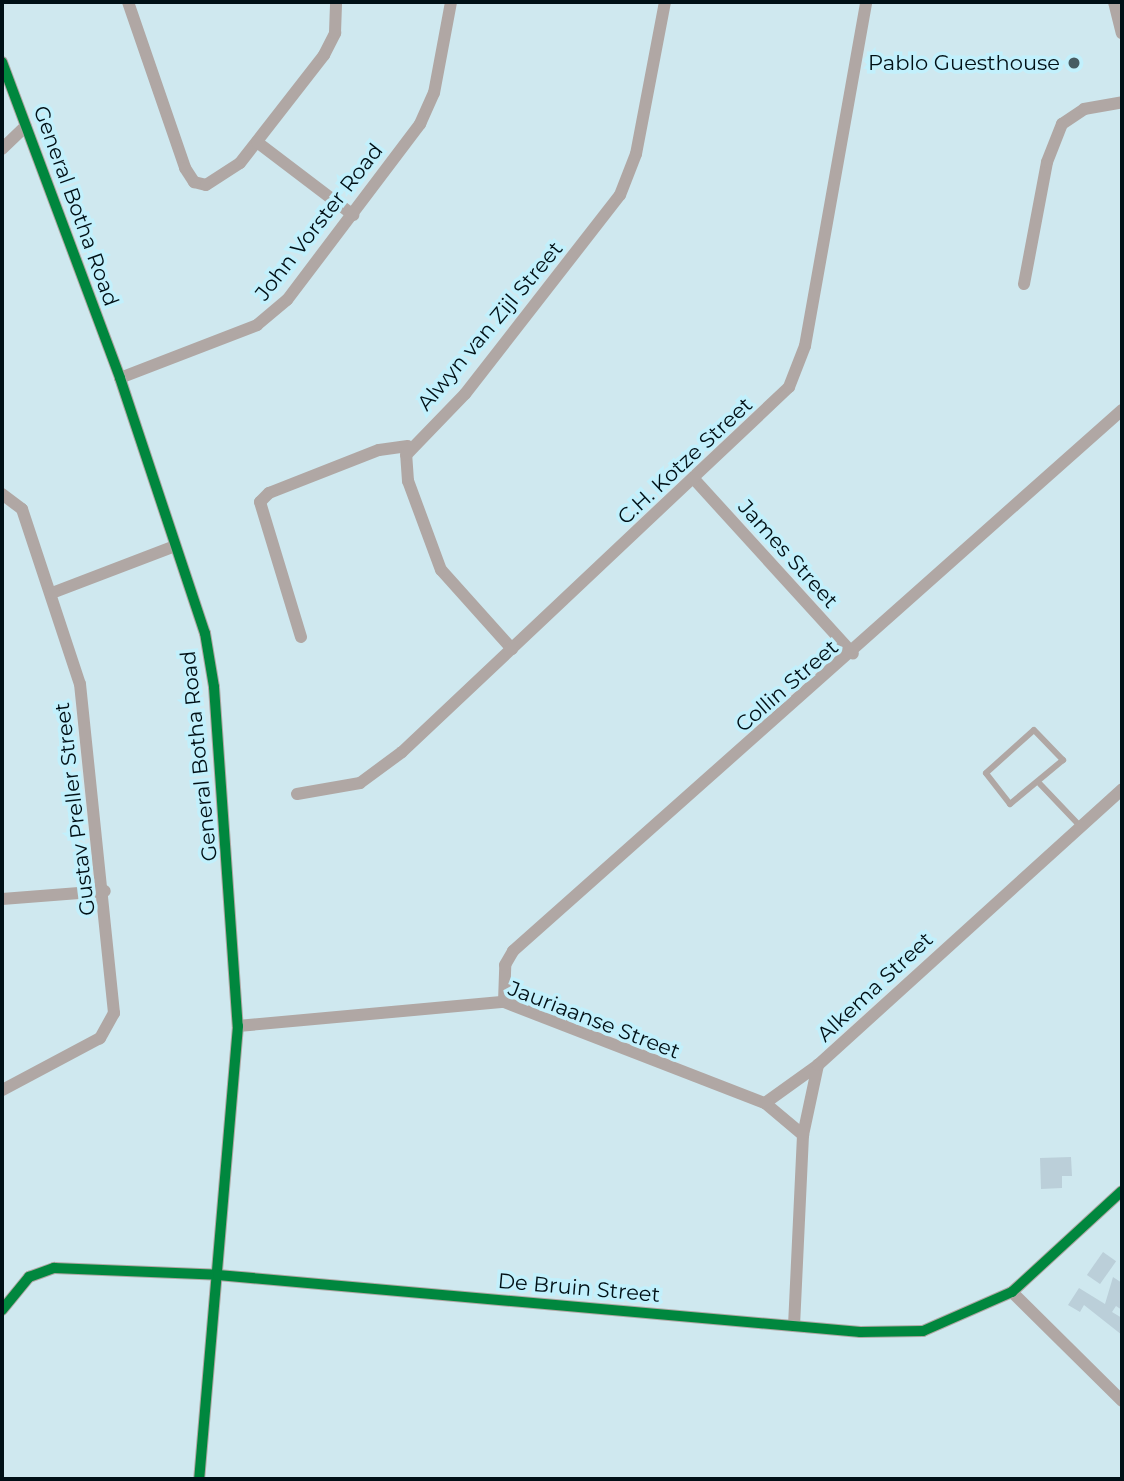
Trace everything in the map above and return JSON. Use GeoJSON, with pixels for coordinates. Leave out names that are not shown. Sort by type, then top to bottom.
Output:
{"type":"FeatureCollection","features":[{"type":"Feature","properties":{"kind":"street"},"geometry":{"type":"LineString","coordinates":[[128,2],[191,178],[216,183],[257,142],[331,44],[336,2]]}},
{"type":"Feature","properties":{"kind":"street","name":"John Vorster Road"},"geometry":{"type":"LineString","coordinates":[[120,378],[272,315],[352,215],[428,109],[451,2]]}},
{"type":"Feature","properties":{"kind":"street","name":"Alwyn van Zijl Street"},"geometry":{"type":"LineString","coordinates":[[408,446],[465,394],[620,195],[636,154],[665,2]]}},
{"type":"Feature","properties":{"kind":"street","name":"C.H. Kotze Street"},"geometry":{"type":"LineString","coordinates":[[297,794],[360,783],[375,774],[780,399],[801,362],[866,2]]}},
{"type":"Feature","properties":{"kind":"street"},"geometry":{"type":"LineString","coordinates":[[1114,2],[1122,33]]}},
{"type":"Feature","properties":{"kind":"street","name":"General Botha Road"},"geometry":{"type":"LineString","coordinates":[[2,62],[120,378],[205,633],[214,687],[238,1026],[200,1479]]}},
{"type":"Feature","properties":{"kind":"street"},"geometry":{"type":"LineString","coordinates":[[1024,284],[1047,162],[1062,124],[1084,109],[1122,102]]}},
{"type":"Feature","properties":{"kind":"street"},"geometry":{"type":"LineString","coordinates":[[2,149],[26,126]]}},
{"type":"Feature","properties":{"kind":"street"},"geometry":{"type":"LineString","coordinates":[[257,142],[352,215]]}},
{"type":"Feature","properties":{"kind":"street","name":"Collin Street"},"geometry":{"type":"LineString","coordinates":[[505,1002],[505,965],[513,951],[852,654],[1122,410]]}},
{"type":"Feature","properties":{"kind":"street"},"geometry":{"type":"LineString","coordinates":[[302,637],[260,502],[269,493],[379,450],[408,446],[406,472],[432,553],[454,589],[512,649]]}},
{"type":"Feature","properties":{"kind":"street","name":"James Street"},"geometry":{"type":"LineString","coordinates":[[694,479],[852,654]]}},
{"type":"Feature","properties":{"kind":"street","name":"Gustav Preller Street"},"geometry":{"type":"LineString","coordinates":[[2,494],[22,509],[80,684],[105,891],[111,1024],[78,1053],[2,1090]]}},
{"type":"Feature","properties":{"kind":"street"},"geometry":{"type":"LineString","coordinates":[[52,593],[175,546]]}},
{"type":"Feature","properties":{"kind":"street","name":"Alkema Street"},"geometry":{"type":"LineString","coordinates":[[794,1326],[803,1135],[818,1065],[1122,789]]}},
{"type":"Feature","properties":{"kind":"street"},"geometry":{"type":"LineString","coordinates":[[2,899],[105,891]]}},
{"type":"Feature","properties":{"kind":"street","name":"Jauriaanse Street"},"geometry":{"type":"LineString","coordinates":[[238,1026],[505,1002],[765,1103],[803,1135]]}},
{"type":"Feature","properties":{"kind":"street"},"geometry":{"type":"LineString","coordinates":[[765,1103],[818,1065]]}},
{"type":"Feature","properties":{"kind":"street","name":"De Bruin Street"},"geometry":{"type":"LineString","coordinates":[[2,1310],[29,1277],[54,1268],[218,1276],[794,1326],[923,1331],[1012,1292],[1122,1191]]}},
{"type":"Feature","properties":{"kind":"street"},"geometry":{"type":"LineString","coordinates":[[1012,1292],[1122,1401]]}},
{"type":"Feature","properties":{"kind":"lane"},"geometry":{"type":"LineString","coordinates":[[1034,730],[1063,759],[1040,784],[1010,804],[986,773],[1034,730]]}},
{"type":"Feature","properties":{"kind":"lane"},"geometry":{"type":"LineString","coordinates":[[1040,784],[1080,826]]}},
{"type":"Feature","properties":{"kind":"building"},"geometry":{"type":"Polygon","coordinates":[[[1071,1157],[1072,1176],[1062,1176],[1062,1188],[1041,1189],[1040,1158],[1071,1157]]]}},
{"type":"Feature","properties":{"kind":"building"},"geometry":{"type":"Polygon","coordinates":[[[1103,1252],[1116,1261],[1100,1284],[1087,1275],[1103,1252]]]}},
{"type":"Feature","properties":{"kind":"building"},"geometry":{"type":"Polygon","coordinates":[[[1113,1277],[1122,1283],[1122,1310],[1116,1306],[1112,1312],[1122,1318],[1122,1335],[1084,1305],[1080,1312],[1068,1305],[1079,1288],[1105,1304],[1113,1277]]]}},
{"type":"Feature","properties":{"kind":"cycle path"},"geometry":{"type":"LineString","coordinates":[[2,62],[120,378],[205,633],[214,687],[238,1026],[199,1479]]}},
{"type":"Feature","properties":{"kind":"cycle path"},"geometry":{"type":"LineString","coordinates":[[2,1310],[29,1277],[54,1268],[218,1275],[860,1332],[923,1331],[1012,1292],[1122,1191]]}},
{"type":"Feature","properties":{"kind":"place","name":"Pablo Guesthouse"},"geometry":{"type":"Point","coordinates":[1074,63]}}]}
